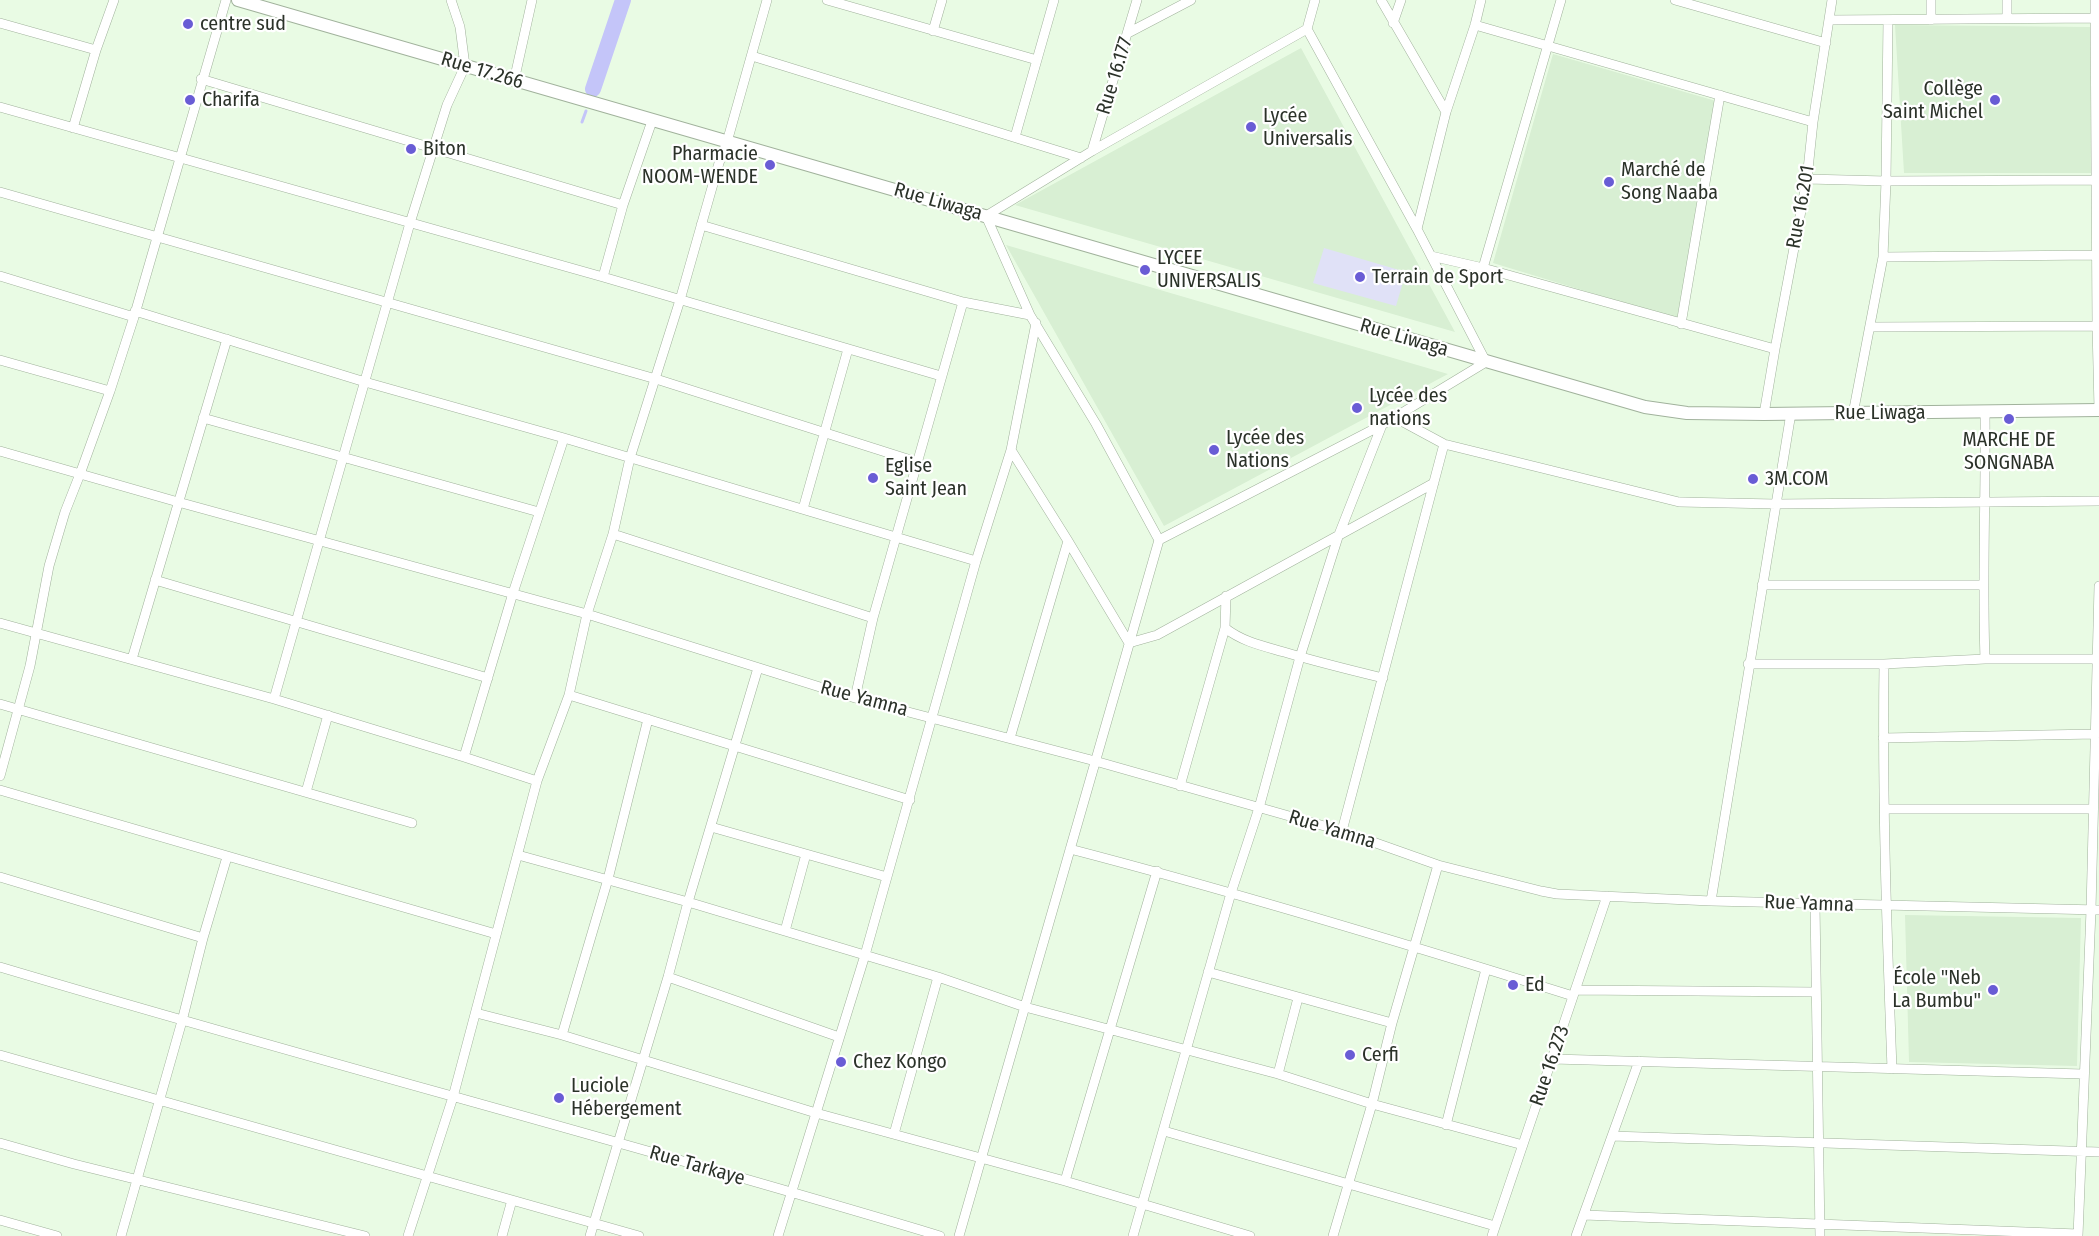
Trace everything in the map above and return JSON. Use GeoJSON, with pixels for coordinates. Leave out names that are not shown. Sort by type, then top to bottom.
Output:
{"type":"FeatureCollection","features":[{"type":"Feature","properties":{"kind":"main road","name":"Rue 17.266"},"geometry":{"type":"LineString","coordinates":[[238,0],[727,142]]}},
{"type":"Feature","properties":{"kind":"main road","name":"Rue Liwaga"},"geometry":{"type":"LineString","coordinates":[[727,142],[1658,410],[1687,413],[1764,414],[2099,410]]}},
{"type":"Feature","properties":{"kind":"street"},"geometry":{"type":"LineString","coordinates":[[73,128],[96,50],[114,0]]}},
{"type":"Feature","properties":{"kind":"street"},"geometry":{"type":"LineString","coordinates":[[0,776],[30,666],[49,567],[65,512],[81,474],[135,314],[226,0]]}},
{"type":"Feature","properties":{"kind":"street"},"geometry":{"type":"LineString","coordinates":[[274,699],[410,223],[447,105],[465,66],[460,27],[451,0]]}},
{"type":"Feature","properties":{"kind":"street"},"geometry":{"type":"LineString","coordinates":[[514,81],[532,0]]}},
{"type":"Feature","properties":{"kind":"street"},"geometry":{"type":"LineString","coordinates":[[408,1236],[453,1097],[537,782],[568,695],[587,614],[613,534],[630,458],[680,300],[767,0]]}},
{"type":"Feature","properties":{"kind":"street"},"geometry":{"type":"LineString","coordinates":[[827,0],[1037,60]]}},
{"type":"Feature","properties":{"kind":"street"},"geometry":{"type":"LineString","coordinates":[[933,31],[942,0]]}},
{"type":"Feature","properties":{"kind":"street"},"geometry":{"type":"LineString","coordinates":[[1015,137],[1054,0]]}},
{"type":"Feature","properties":{"kind":"street","name":"Rue 16.177"},"geometry":{"type":"LineString","coordinates":[[1092,151],[1137,0]]}},
{"type":"Feature","properties":{"kind":"street"},"geometry":{"type":"LineString","coordinates":[[1128,33],[1191,0]]}},
{"type":"Feature","properties":{"kind":"street"},"geometry":{"type":"LineString","coordinates":[[1159,540],[1382,425],[1486,362],[1417,229],[1307,29],[1315,0]]}},
{"type":"Feature","properties":{"kind":"street"},"geometry":{"type":"LineString","coordinates":[[1381,0],[1446,112]]}},
{"type":"Feature","properties":{"kind":"street"},"geometry":{"type":"LineString","coordinates":[[1393,23],[1401,0]]}},
{"type":"Feature","properties":{"kind":"street"},"geometry":{"type":"LineString","coordinates":[[1417,229],[1446,112],[1481,0]]}},
{"type":"Feature","properties":{"kind":"street"},"geometry":{"type":"LineString","coordinates":[[1484,268],[1561,0]]}},
{"type":"Feature","properties":{"kind":"street"},"geometry":{"type":"LineString","coordinates":[[1675,0],[1826,43]]}},
{"type":"Feature","properties":{"kind":"street","name":"Rue 16.201"},"geometry":{"type":"LineString","coordinates":[[1764,414],[1774,349],[1807,179],[1813,122],[1832,0]]}},
{"type":"Feature","properties":{"kind":"street"},"geometry":{"type":"LineString","coordinates":[[1931,0],[1931,20]]}},
{"type":"Feature","properties":{"kind":"street"},"geometry":{"type":"LineString","coordinates":[[2007,0],[2007,18]]}},
{"type":"Feature","properties":{"kind":"street"},"geometry":{"type":"LineString","coordinates":[[2095,0],[2097,18],[2096,255],[2099,410]]}},
{"type":"Feature","properties":{"kind":"street"},"geometry":{"type":"LineString","coordinates":[[1829,21],[2097,18]]}},
{"type":"Feature","properties":{"kind":"street"},"geometry":{"type":"LineString","coordinates":[[1853,414],[1883,257],[1888,20]]}},
{"type":"Feature","properties":{"kind":"street"},"geometry":{"type":"LineString","coordinates":[[0,23],[96,50]]}},
{"type":"Feature","properties":{"kind":"street"},"geometry":{"type":"LineString","coordinates":[[1475,25],[1813,122]]}},
{"type":"Feature","properties":{"kind":"street"},"geometry":{"type":"LineString","coordinates":[[959,1236],[1159,540],[1096,424],[1033,319],[986,216],[1092,151],[1307,29]]}},
{"type":"Feature","properties":{"kind":"street"},"geometry":{"type":"LineString","coordinates":[[752,56],[1082,158]]}},
{"type":"Feature","properties":{"kind":"street"},"geometry":{"type":"LineString","coordinates":[[201,80],[624,205]]}},
{"type":"Feature","properties":{"kind":"street"},"geometry":{"type":"LineString","coordinates":[[1681,324],[1720,95]]}},
{"type":"Feature","properties":{"kind":"street"},"geometry":{"type":"LineString","coordinates":[[0,107],[603,277],[941,376]]}},
{"type":"Feature","properties":{"kind":"street"},"geometry":{"type":"LineString","coordinates":[[603,277],[652,121]]}},
{"type":"Feature","properties":{"kind":"street"},"geometry":{"type":"LineString","coordinates":[[1807,179],[2097,180]]}},
{"type":"Feature","properties":{"kind":"street"},"geometry":{"type":"LineString","coordinates":[[0,192],[656,379],[917,462]]}},
{"type":"Feature","properties":{"kind":"street"},"geometry":{"type":"LineString","coordinates":[[701,225],[963,302],[1033,319]]}},
{"type":"Feature","properties":{"kind":"street"},"geometry":{"type":"LineString","coordinates":[[1883,257],[2096,255]]}},
{"type":"Feature","properties":{"kind":"street"},"geometry":{"type":"LineString","coordinates":[[1431,256],[1484,268],[1774,349]]}},
{"type":"Feature","properties":{"kind":"street"},"geometry":{"type":"LineString","coordinates":[[0,276],[227,339],[365,382],[564,438],[976,561]]}},
{"type":"Feature","properties":{"kind":"street"},"geometry":{"type":"LineString","coordinates":[[855,698],[895,536],[963,302]]}},
{"type":"Feature","properties":{"kind":"street"},"geometry":{"type":"LineString","coordinates":[[778,1236],[865,955],[976,561],[1011,450],[1033,319]]}},
{"type":"Feature","properties":{"kind":"street"},"geometry":{"type":"LineString","coordinates":[[1870,327],[2098,326]]}},
{"type":"Feature","properties":{"kind":"street"},"geometry":{"type":"LineString","coordinates":[[132,659],[227,339]]}},
{"type":"Feature","properties":{"kind":"street"},"geometry":{"type":"LineString","coordinates":[[803,509],[848,349]]}},
{"type":"Feature","properties":{"kind":"street"},"geometry":{"type":"LineString","coordinates":[[0,360],[110,391]]}},
{"type":"Feature","properties":{"kind":"street"},"geometry":{"type":"LineString","coordinates":[[1985,412],[1986,502],[1982,585],[1985,659]]}},
{"type":"Feature","properties":{"kind":"street"},"geometry":{"type":"LineString","coordinates":[[1711,901],[1791,413]]}},
{"type":"Feature","properties":{"kind":"street"},"geometry":{"type":"LineString","coordinates":[[1394,417],[1444,444],[1679,502],[1776,504],[2099,501]]}},
{"type":"Feature","properties":{"kind":"street"},"geometry":{"type":"LineString","coordinates":[[203,418],[539,512]]}},
{"type":"Feature","properties":{"kind":"street"},"geometry":{"type":"LineString","coordinates":[[1133,1236],[1231,893],[1259,808],[1300,657],[1338,537],[1382,425]]}},
{"type":"Feature","properties":{"kind":"street"},"geometry":{"type":"LineString","coordinates":[[464,757],[513,593],[564,438]]}},
{"type":"Feature","properties":{"kind":"street"},"geometry":{"type":"LineString","coordinates":[[1342,831],[1444,444]]}},
{"type":"Feature","properties":{"kind":"street"},"geometry":{"type":"LineString","coordinates":[[1011,450],[1129,643]]}},
{"type":"Feature","properties":{"kind":"street","name":"Rue Yamna"},"geometry":{"type":"LineString","coordinates":[[0,451],[587,614],[855,698],[932,716],[1095,761],[1342,831],[1438,865],[1541,891],[1711,901],[2095,910]]}},
{"type":"Feature","properties":{"kind":"street"},"geometry":{"type":"LineString","coordinates":[[1129,643],[1157,635],[1434,483]]}},
{"type":"Feature","properties":{"kind":"street"},"geometry":{"type":"LineString","coordinates":[[613,534],[873,618]]}},
{"type":"Feature","properties":{"kind":"street"},"geometry":{"type":"LineString","coordinates":[[1010,738],[1068,541]]}},
{"type":"Feature","properties":{"kind":"street"},"geometry":{"type":"LineString","coordinates":[[155,580],[488,678]]}},
{"type":"Feature","properties":{"kind":"street"},"geometry":{"type":"LineString","coordinates":[[1762,585],[1982,585]]}},
{"type":"Feature","properties":{"kind":"street"},"geometry":{"type":"LineString","coordinates":[[1584,1215],[2078,1235],[2083,1074],[2095,910],[2093,809],[2099,586]]}},
{"type":"Feature","properties":{"kind":"street"},"geometry":{"type":"LineString","coordinates":[[1180,786],[1225,628],[1226,596]]}},
{"type":"Feature","properties":{"kind":"street"},"geometry":{"type":"LineString","coordinates":[[0,623],[274,699],[464,757],[537,782]]}},
{"type":"Feature","properties":{"kind":"street"},"geometry":{"type":"LineString","coordinates":[[1225,628],[1244,640],[1383,678]]}},
{"type":"Feature","properties":{"kind":"street"},"geometry":{"type":"LineString","coordinates":[[1749,664],[1884,664],[1985,659],[2098,659]]}},
{"type":"Feature","properties":{"kind":"street"},"geometry":{"type":"LineString","coordinates":[[1884,664],[1886,906],[1892,1069]]}},
{"type":"Feature","properties":{"kind":"street"},"geometry":{"type":"LineString","coordinates":[[590,1236],[758,668]]}},
{"type":"Feature","properties":{"kind":"street"},"geometry":{"type":"LineString","coordinates":[[568,695],[910,800]]}},
{"type":"Feature","properties":{"kind":"street"},"geometry":{"type":"LineString","coordinates":[[0,704],[412,823]]}},
{"type":"Feature","properties":{"kind":"street"},"geometry":{"type":"LineString","coordinates":[[306,792],[328,715]]}},
{"type":"Feature","properties":{"kind":"street"},"geometry":{"type":"LineString","coordinates":[[562,1035],[608,879],[648,719]]}},
{"type":"Feature","properties":{"kind":"street"},"geometry":{"type":"LineString","coordinates":[[1883,738],[2096,734]]}},
{"type":"Feature","properties":{"kind":"street"},"geometry":{"type":"LineString","coordinates":[[0,790],[496,934]]}},
{"type":"Feature","properties":{"kind":"street"},"geometry":{"type":"LineString","coordinates":[[1886,809],[2093,809]]}},
{"type":"Feature","properties":{"kind":"street"},"geometry":{"type":"LineString","coordinates":[[711,827],[887,877]]}},
{"type":"Feature","properties":{"kind":"street"},"geometry":{"type":"LineString","coordinates":[[1070,849],[1231,893],[1574,993],[1816,992]]}},
{"type":"Feature","properties":{"kind":"street"},"geometry":{"type":"LineString","coordinates":[[785,931],[806,854]]}},
{"type":"Feature","properties":{"kind":"street"},"geometry":{"type":"LineString","coordinates":[[518,855],[785,931],[1025,1007],[1278,1074],[1372,1104],[1522,1146]]}},
{"type":"Feature","properties":{"kind":"street"},"geometry":{"type":"LineString","coordinates":[[121,1236],[227,857]]}},
{"type":"Feature","properties":{"kind":"street"},"geometry":{"type":"LineString","coordinates":[[1333,1236],[1438,865]]}},
{"type":"Feature","properties":{"kind":"street"},"geometry":{"type":"LineString","coordinates":[[1065,1181],[1157,872]]}},
{"type":"Feature","properties":{"kind":"street"},"geometry":{"type":"LineString","coordinates":[[0,877],[203,938]]}},
{"type":"Feature","properties":{"kind":"street","name":"Rue 16.273"},"geometry":{"type":"LineString","coordinates":[[1493,1231],[1608,896]]}},
{"type":"Feature","properties":{"kind":"street"},"geometry":{"type":"LineString","coordinates":[[1815,904],[1820,1236]]}},
{"type":"Feature","properties":{"kind":"street","name":"Rue Tarkaye"},"geometry":{"type":"LineString","coordinates":[[0,967],[182,1021],[940,1236]]}},
{"type":"Feature","properties":{"kind":"street"},"geometry":{"type":"LineString","coordinates":[[1446,1125],[1486,969]]}},
{"type":"Feature","properties":{"kind":"street"},"geometry":{"type":"LineString","coordinates":[[1208,972],[1392,1023]]}},
{"type":"Feature","properties":{"kind":"street"},"geometry":{"type":"LineString","coordinates":[[668,978],[839,1037]]}},
{"type":"Feature","properties":{"kind":"street"},"geometry":{"type":"LineString","coordinates":[[894,1134],[938,978]]}},
{"type":"Feature","properties":{"kind":"street"},"geometry":{"type":"LineString","coordinates":[[1278,1074],[1298,998]]}},
{"type":"Feature","properties":{"kind":"street"},"geometry":{"type":"LineString","coordinates":[[476,1013],[562,1035],[816,1113],[1065,1181],[1250,1236]]}},
{"type":"Feature","properties":{"kind":"street"},"geometry":{"type":"LineString","coordinates":[[0,1055],[639,1236]]}},
{"type":"Feature","properties":{"kind":"street"},"geometry":{"type":"LineString","coordinates":[[1553,1059],[2083,1074]]}},
{"type":"Feature","properties":{"kind":"street"},"geometry":{"type":"LineString","coordinates":[[1576,1236],[1639,1061]]}},
{"type":"Feature","properties":{"kind":"street"},"geometry":{"type":"LineString","coordinates":[[1164,1131],[1348,1184],[1493,1231]]}},
{"type":"Feature","properties":{"kind":"street"},"geometry":{"type":"LineString","coordinates":[[1612,1136],[2099,1152]]}},
{"type":"Feature","properties":{"kind":"street"},"geometry":{"type":"LineString","coordinates":[[0,1143],[365,1236]]}},
{"type":"Feature","properties":{"kind":"street"},"geometry":{"type":"LineString","coordinates":[[502,1236],[512,1200]]}},
{"type":"Feature","properties":{"kind":"street"},"geometry":{"type":"LineString","coordinates":[[0,1220],[57,1236]]}},
{"type":"Feature","properties":{"kind":"shaded area","name":"Collège Saint Michel"},"geometry":{"type":"Polygon","coordinates":[[[1895,25],[2090,27],[2091,173],[1904,173],[1895,25]]]}},
{"type":"Feature","properties":{"kind":"shaded area","name":"Lycée Universalis"},"geometry":{"type":"Polygon","coordinates":[[[1301,48],[1455,332],[1015,205],[1301,48]]]}},
{"type":"Feature","properties":{"kind":"shaded area","name":"Marché de Song Naaba"},"geometry":{"type":"Polygon","coordinates":[[[1553,54],[1716,101],[1677,319],[1493,263],[1553,54]]]}},
{"type":"Feature","properties":{"kind":"shaded area","name":"Lycée des Nations"},"geometry":{"type":"Polygon","coordinates":[[[1006,245],[1448,374],[1164,526],[1006,245]]]}},
{"type":"Feature","properties":{"kind":"shaded area","name":"Terrain de Sport"},"geometry":{"type":"Polygon","coordinates":[[[1324,248],[1406,272],[1396,306],[1313,283],[1324,248]]]}},
{"type":"Feature","properties":{"kind":"shaded area","name":"École \"Neb La Bumbu\""},"geometry":{"type":"Polygon","coordinates":[[[1905,915],[2081,918],[2077,1066],[1909,1062],[1905,915]]]}},
{"type":"Feature","properties":{"kind":"waterway"},"geometry":{"type":"LineString","coordinates":[[593,89],[623,0]]}},
{"type":"Feature","properties":{"kind":"waterway"},"geometry":{"type":"LineString","coordinates":[[582,122],[586,111]]}},
{"type":"Feature","properties":{"kind":"place","name":"centre sud"},"geometry":{"type":"Point","coordinates":[188,24]}},
{"type":"Feature","properties":{"kind":"place","name":"Charifa"},"geometry":{"type":"Point","coordinates":[190,100]}},
{"type":"Feature","properties":{"kind":"place","name":"Collège Saint Michel"},"geometry":{"type":"Point","coordinates":[1995,100]}},
{"type":"Feature","properties":{"kind":"place","name":"Lycée Universalis"},"geometry":{"type":"Point","coordinates":[1251,127]}},
{"type":"Feature","properties":{"kind":"place","name":"Biton"},"geometry":{"type":"Point","coordinates":[411,149]}},
{"type":"Feature","properties":{"kind":"place","name":"Pharmacie NOOM-WENDE"},"geometry":{"type":"Point","coordinates":[770,165]}},
{"type":"Feature","properties":{"kind":"place","name":"Marché de Song Naaba"},"geometry":{"type":"Point","coordinates":[1609,182]}},
{"type":"Feature","properties":{"kind":"place","name":"LYCEE UNIVERSALIS"},"geometry":{"type":"Point","coordinates":[1145,270]}},
{"type":"Feature","properties":{"kind":"place","name":"Terrain de Sport"},"geometry":{"type":"Point","coordinates":[1360,277]}},
{"type":"Feature","properties":{"kind":"place","name":"Lycée des nations"},"geometry":{"type":"Point","coordinates":[1357,408]}},
{"type":"Feature","properties":{"kind":"place","name":"MARCHE DE SONGNABA"},"geometry":{"type":"Point","coordinates":[2009,419]}},
{"type":"Feature","properties":{"kind":"place","name":"Lycée des Nations"},"geometry":{"type":"Point","coordinates":[1214,450]}},
{"type":"Feature","properties":{"kind":"place","name":"Eglise Saint Jean"},"geometry":{"type":"Point","coordinates":[873,478]}},
{"type":"Feature","properties":{"kind":"place","name":"3M.COM"},"geometry":{"type":"Point","coordinates":[1753,479]}},
{"type":"Feature","properties":{"kind":"place","name":"Ed"},"geometry":{"type":"Point","coordinates":[1513,985]}},
{"type":"Feature","properties":{"kind":"place","name":"École \"Neb La Bumbu\""},"geometry":{"type":"Point","coordinates":[1993,990]}},
{"type":"Feature","properties":{"kind":"place","name":"Cerfi"},"geometry":{"type":"Point","coordinates":[1350,1055]}},
{"type":"Feature","properties":{"kind":"place","name":"Chez Kongo"},"geometry":{"type":"Point","coordinates":[841,1062]}},
{"type":"Feature","properties":{"kind":"place","name":"Luciole Hébergement"},"geometry":{"type":"Point","coordinates":[559,1098]}}]}
